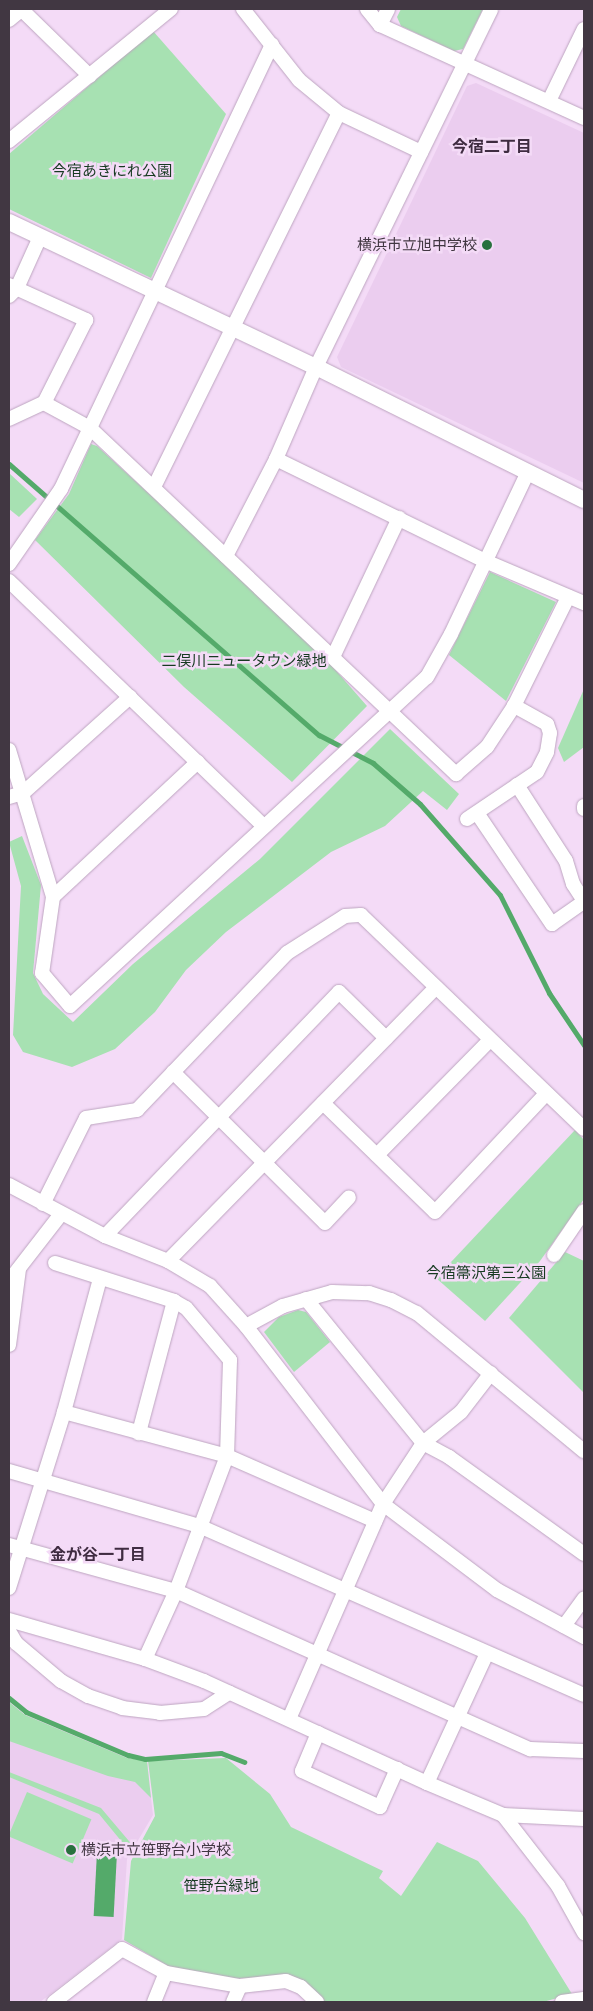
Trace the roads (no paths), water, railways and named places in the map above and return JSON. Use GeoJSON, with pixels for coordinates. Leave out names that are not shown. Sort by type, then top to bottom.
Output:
{"type":"FeatureCollection","features":[{"type":"Feature","properties":{"kind":"street"},"geometry":{"type":"LineString","coordinates":[[9,20],[22,9],[90,76]]}},
{"type":"Feature","properties":{"kind":"street"},"geometry":{"type":"LineString","coordinates":[[9,142],[171,9]]}},
{"type":"Feature","properties":{"kind":"street"},"geometry":{"type":"LineString","coordinates":[[243,9],[299,80],[339,113],[421,152]]}},
{"type":"Feature","properties":{"kind":"street"},"geometry":{"type":"LineString","coordinates":[[367,9],[380,25],[584,118]]}},
{"type":"Feature","properties":{"kind":"street"},"geometry":{"type":"LineString","coordinates":[[380,25],[388,9]]}},
{"type":"Feature","properties":{"kind":"street"},"geometry":{"type":"LineString","coordinates":[[226,556],[276,459],[316,367],[491,9]]}},
{"type":"Feature","properties":{"kind":"street"},"geometry":{"type":"LineString","coordinates":[[549,102],[584,29]]}},
{"type":"Feature","properties":{"kind":"street"},"geometry":{"type":"LineString","coordinates":[[9,564],[61,489],[272,44]]}},
{"type":"Feature","properties":{"kind":"street"},"geometry":{"type":"LineString","coordinates":[[154,487],[234,330],[339,113]]}},
{"type":"Feature","properties":{"kind":"street"},"geometry":{"type":"LineString","coordinates":[[9,222],[234,330],[316,367],[584,500]]}},
{"type":"Feature","properties":{"kind":"street"},"geometry":{"type":"LineString","coordinates":[[9,419],[44,403],[86,320],[12,290],[40,237]]}},
{"type":"Feature","properties":{"kind":"street"},"geometry":{"type":"LineString","coordinates":[[44,403],[90,428],[456,774],[487,748],[514,706],[568,598]]}},
{"type":"Feature","properties":{"kind":"street"},"geometry":{"type":"LineString","coordinates":[[276,459],[485,561],[568,598],[584,603]]}},
{"type":"Feature","properties":{"kind":"street"},"geometry":{"type":"LineString","coordinates":[[9,750],[53,897],[42,973],[70,1006],[427,677],[528,472]]}},
{"type":"Feature","properties":{"kind":"street"},"geometry":{"type":"LineString","coordinates":[[333,657],[399,518]]}},
{"type":"Feature","properties":{"kind":"street"},"geometry":{"type":"LineString","coordinates":[[9,581],[264,826]]}},
{"type":"Feature","properties":{"kind":"street"},"geometry":{"type":"LineString","coordinates":[[9,797],[23,793],[130,698]]}},
{"type":"Feature","properties":{"kind":"street"},"geometry":{"type":"LineString","coordinates":[[514,706],[547,724],[550,733],[547,752],[537,772],[517,785],[472,816],[552,924],[584,902],[573,884],[566,861],[517,785]]}},
{"type":"Feature","properties":{"kind":"street"},"geometry":{"type":"LineString","coordinates":[[53,897],[198,762]]}},
{"type":"Feature","properties":{"kind":"street"},"geometry":{"type":"LineString","coordinates":[[43,1204],[86,1118],[137,1110],[287,953],[345,916],[361,914],[584,1129]]}},
{"type":"Feature","properties":{"kind":"street"},"geometry":{"type":"LineString","coordinates":[[168,1261],[436,987]]}},
{"type":"Feature","properties":{"kind":"street"},"geometry":{"type":"LineString","coordinates":[[105,1236],[220,1119],[339,992],[386,1038]]}},
{"type":"Feature","properties":{"kind":"street"},"geometry":{"type":"LineString","coordinates":[[377,1155],[490,1040]]}},
{"type":"Feature","properties":{"kind":"street"},"geometry":{"type":"LineString","coordinates":[[173,1072],[325,1223],[349,1197]]}},
{"type":"Feature","properties":{"kind":"street"},"geometry":{"type":"LineString","coordinates":[[323,1103],[435,1212],[546,1094]]}},
{"type":"Feature","properties":{"kind":"street"},"geometry":{"type":"LineString","coordinates":[[9,1185],[105,1236],[168,1261],[210,1286],[246,1326],[383,1504],[498,1590],[584,1637]]}},
{"type":"Feature","properties":{"kind":"street"},"geometry":{"type":"LineString","coordinates":[[554,1255],[584,1211]]}},
{"type":"Feature","properties":{"kind":"street"},"geometry":{"type":"LineString","coordinates":[[9,1281],[33,1255],[61,1214]]}},
{"type":"Feature","properties":{"kind":"street"},"geometry":{"type":"LineString","coordinates":[[55,1263],[100,1279],[174,1301],[186,1308],[230,1360],[227,1456],[176,1591],[145,1659]]}},
{"type":"Feature","properties":{"kind":"street"},"geometry":{"type":"LineString","coordinates":[[9,1345],[19,1269]]}},
{"type":"Feature","properties":{"kind":"street"},"geometry":{"type":"LineString","coordinates":[[9,1588],[15,1547],[42,1479],[64,1412],[100,1279]]}},
{"type":"Feature","properties":{"kind":"street"},"geometry":{"type":"LineString","coordinates":[[246,1326],[283,1306],[332,1292],[369,1293],[391,1300],[417,1313],[584,1451]]}},
{"type":"Feature","properties":{"kind":"street"},"geometry":{"type":"LineString","coordinates":[[306,1299],[423,1443],[449,1457],[584,1554]]}},
{"type":"Feature","properties":{"kind":"street"},"geometry":{"type":"LineString","coordinates":[[139,1433],[174,1301]]}},
{"type":"Feature","properties":{"kind":"street"},"geometry":{"type":"LineString","coordinates":[[289,1719],[383,1504],[423,1443],[461,1412],[491,1373]]}},
{"type":"Feature","properties":{"kind":"street"},"geometry":{"type":"LineString","coordinates":[[64,1412],[227,1456],[375,1521]]}},
{"type":"Feature","properties":{"kind":"street"},"geometry":{"type":"LineString","coordinates":[[9,1471],[199,1526],[346,1592],[584,1694]]}},
{"type":"Feature","properties":{"kind":"street"},"geometry":{"type":"LineString","coordinates":[[15,1547],[176,1591],[317,1656],[530,1749],[584,1751]]}},
{"type":"Feature","properties":{"kind":"street"},"geometry":{"type":"LineString","coordinates":[[564,1626],[584,1598]]}},
{"type":"Feature","properties":{"kind":"street"},"geometry":{"type":"LineString","coordinates":[[9,1620],[145,1659],[289,1719],[427,1784],[504,1815],[584,1819]]}},
{"type":"Feature","properties":{"kind":"street"},"geometry":{"type":"LineString","coordinates":[[9,1631],[16,1643],[61,1681],[88,1696],[122,1708],[160,1713],[204,1709],[229,1693]]}},
{"type":"Feature","properties":{"kind":"street"},"geometry":{"type":"LineString","coordinates":[[427,1784],[487,1653]]}},
{"type":"Feature","properties":{"kind":"street"},"geometry":{"type":"LineString","coordinates":[[318,1733],[302,1771],[380,1807],[397,1769]]}},
{"type":"Feature","properties":{"kind":"street"},"geometry":{"type":"LineString","coordinates":[[504,1815],[558,1886],[584,1933]]}},
{"type":"Feature","properties":{"kind":"street"},"geometry":{"type":"LineString","coordinates":[[54,2002],[122,1949],[166,1973],[240,1986],[286,1981],[301,1987],[317,2002]]}},
{"type":"Feature","properties":{"kind":"street"},"geometry":{"type":"LineString","coordinates":[[154,2002],[166,1973]]}},
{"type":"Feature","properties":{"kind":"street"},"geometry":{"type":"LineString","coordinates":[[233,2002],[240,1986]]}},
{"type":"Feature","properties":{"kind":"street"},"geometry":{"type":"LineString","coordinates":[[562,2002],[584,1999]]}},
{"type":"Feature","properties":{"kind":"waterway"},"geometry":{"type":"LineString","coordinates":[[9,464],[319,735],[373,763],[420,804],[500,895],[549,993],[584,1045]]}},
{"type":"Feature","properties":{"kind":"waterway"},"geometry":{"type":"LineString","coordinates":[[9,1698],[26,1712],[128,1755],[145,1759],[221,1753],[244,1762]]}},
{"type":"Feature","properties":{"kind":"place","name":"横浜市立旭中学校"},"geometry":{"type":"Point","coordinates":[487,245]}},
{"type":"Feature","properties":{"kind":"place","name":"横浜市立笹野台小学校"},"geometry":{"type":"Point","coordinates":[71,1850]}},
{"type":"Feature","properties":{"kind":"district","name":"今宿二丁目"},"geometry":{"type":"Point","coordinates":[492,146]}},
{"type":"Feature","properties":{"kind":"district","name":"金が谷一丁目"},"geometry":{"type":"Point","coordinates":[98,1554]}},
{"type":"Feature","properties":{"kind":"park label","name":"今宿あきにれ公園"},"geometry":{"type":"Point","coordinates":[112,171]}},
{"type":"Feature","properties":{"kind":"park label","name":"二俣川ニュータウン緑地"},"geometry":{"type":"Point","coordinates":[244,661]}},
{"type":"Feature","properties":{"kind":"park label","name":"今宿箒沢第三公園"},"geometry":{"type":"Point","coordinates":[486,1273]}},
{"type":"Feature","properties":{"kind":"park label","name":"笹野台緑地"},"geometry":{"type":"Point","coordinates":[221,1886]}}]}
